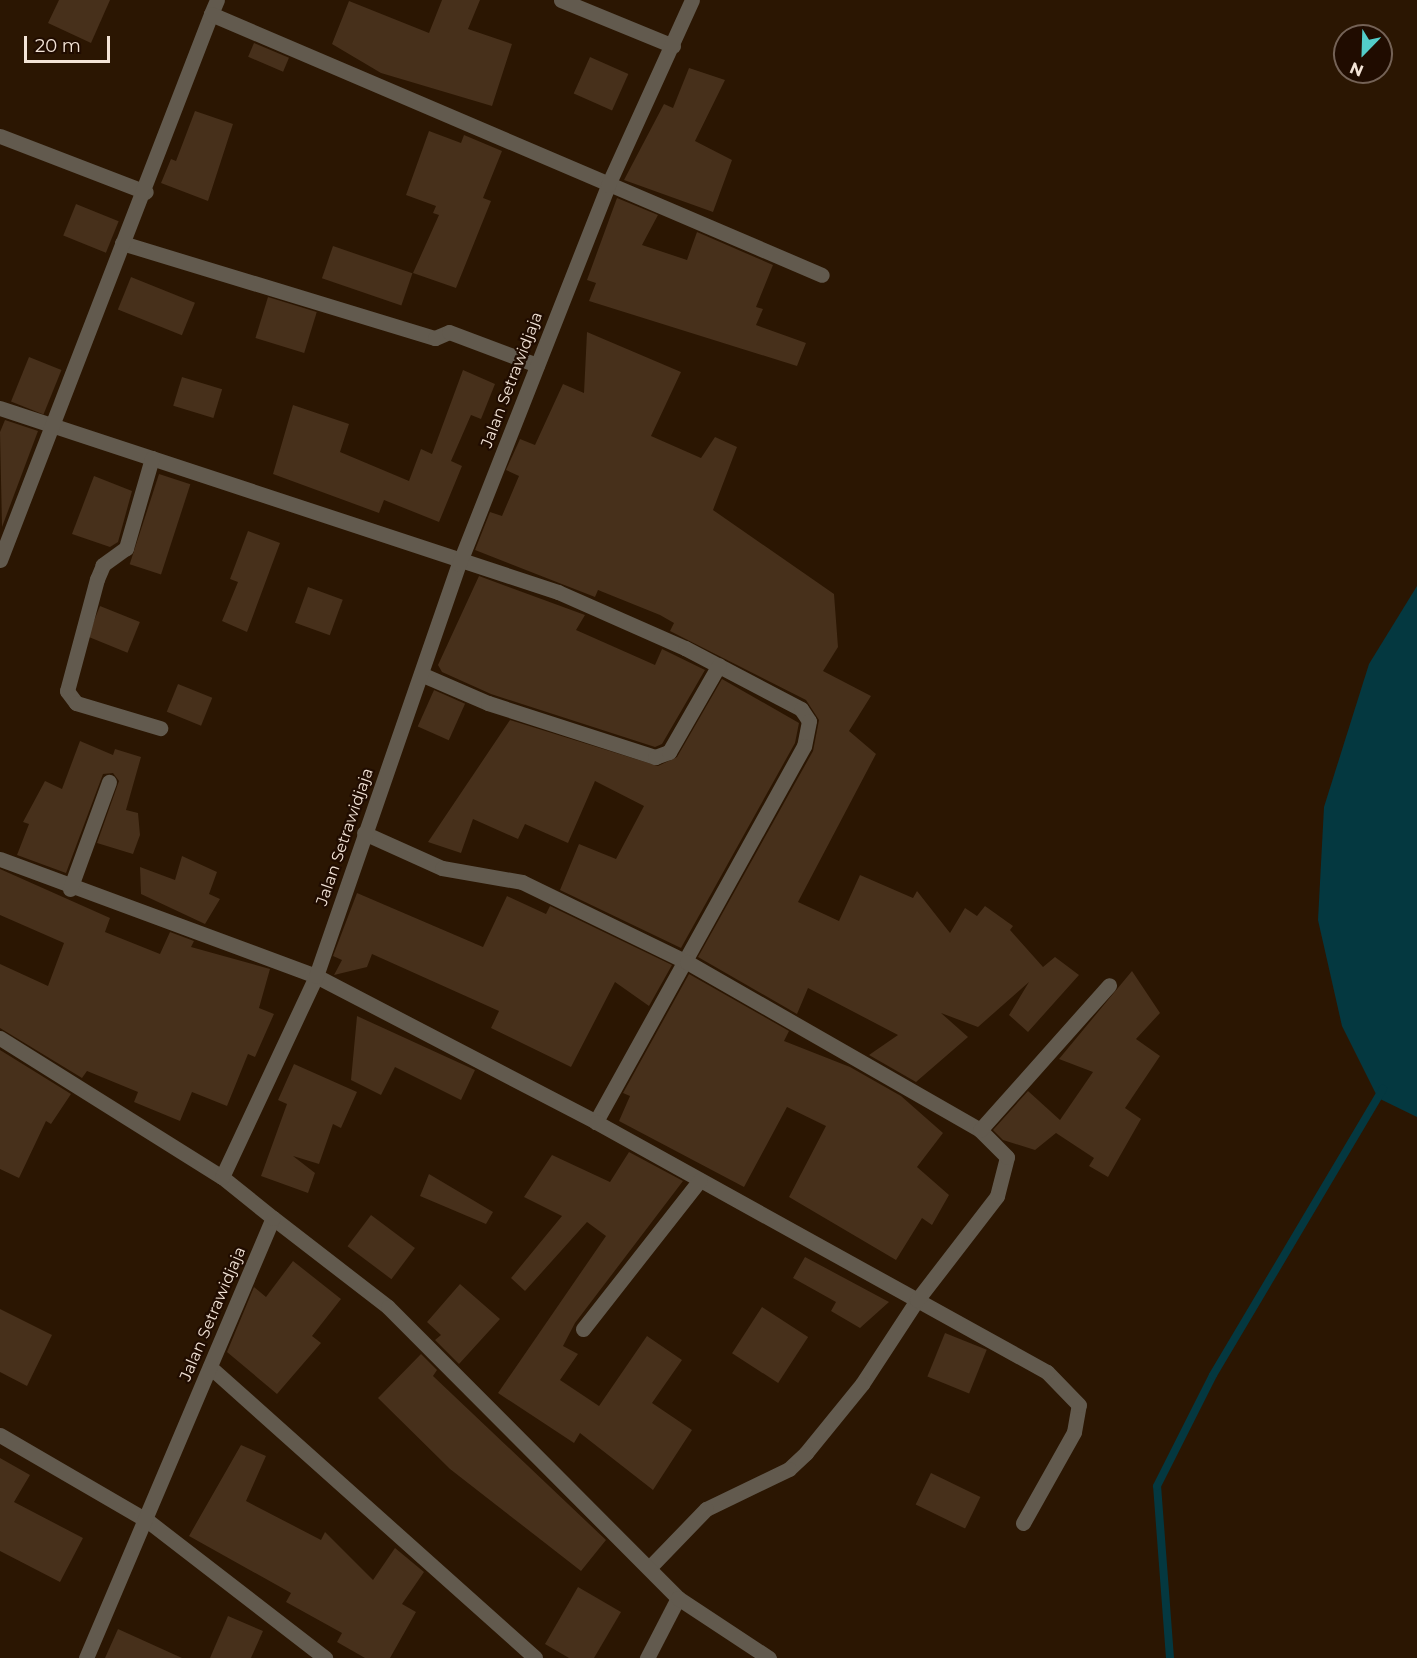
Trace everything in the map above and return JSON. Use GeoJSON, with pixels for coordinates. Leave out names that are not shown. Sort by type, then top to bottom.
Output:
{"type":"FeatureCollection","features":[{"type":"Feature","properties":{"kind":"street"},"geometry":{"type":"LineString","coordinates":[[561,0],[673,46]]}},
{"type":"Feature","properties":{"kind":"street","name":"Jalan Setrawidjaja"},"geometry":{"type":"LineString","coordinates":[[222,1177],[316,976],[364,833],[423,675],[459,564],[608,184],[673,46],[692,0]]}},
{"type":"Feature","properties":{"kind":"street"},"geometry":{"type":"LineString","coordinates":[[0,560],[49,425],[122,243],[146,192],[214,7],[608,184],[822,274]]}},
{"type":"Feature","properties":{"kind":"street"},"geometry":{"type":"LineString","coordinates":[[0,136],[146,192]]}},
{"type":"Feature","properties":{"kind":"street"},"geometry":{"type":"LineString","coordinates":[[122,243],[435,338],[449,332],[537,365]]}},
{"type":"Feature","properties":{"kind":"street"},"geometry":{"type":"LineString","coordinates":[[0,408],[459,564],[558,592],[787,698],[809,721],[809,733],[687,962],[596,1122]]}},
{"type":"Feature","properties":{"kind":"street"},"geometry":{"type":"LineString","coordinates":[[152,458],[126,548],[103,565],[97,579],[67,692],[76,704],[160,729]]}},
{"type":"Feature","properties":{"kind":"street"},"geometry":{"type":"LineString","coordinates":[[423,675],[488,703],[655,758],[669,752],[719,665]]}},
{"type":"Feature","properties":{"kind":"street"},"geometry":{"type":"LineString","coordinates":[[70,890],[109,782]]}},
{"type":"Feature","properties":{"kind":"street"},"geometry":{"type":"LineString","coordinates":[[364,833],[442,868],[522,882],[687,962],[980,1130],[1007,1157],[997,1196],[917,1300],[862,1384],[806,1453],[789,1469],[706,1509],[650,1567]]}},
{"type":"Feature","properties":{"kind":"street"},"geometry":{"type":"LineString","coordinates":[[0,859],[70,890],[316,976],[596,1122],[1047,1372],[1079,1406],[1074,1432],[1023,1523]]}},
{"type":"Feature","properties":{"kind":"street"},"geometry":{"type":"LineString","coordinates":[[980,1130],[1109,984]]}},
{"type":"Feature","properties":{"kind":"street"},"geometry":{"type":"LineString","coordinates":[[0,1038],[222,1177],[388,1307],[650,1567],[678,1598],[769,1658]]}},
{"type":"Feature","properties":{"kind":"street"},"geometry":{"type":"LineString","coordinates":[[583,1329],[700,1180]]}},
{"type":"Feature","properties":{"kind":"street","name":"Jalan Setrawidjaja"},"geometry":{"type":"LineString","coordinates":[[86,1658],[148,1521],[273,1218]]}},
{"type":"Feature","properties":{"kind":"street"},"geometry":{"type":"LineString","coordinates":[[210,1367],[535,1658]]}},
{"type":"Feature","properties":{"kind":"street"},"geometry":{"type":"LineString","coordinates":[[0,1435],[148,1521],[325,1658]]}},
{"type":"Feature","properties":{"kind":"street"},"geometry":{"type":"LineString","coordinates":[[647,1658],[678,1598]]}},
{"type":"Feature","properties":{"kind":"water"},"geometry":{"type":"Polygon","coordinates":[[[1417,586],[1417,1117],[1378,1098],[1342,1026],[1318,920],[1324,807],[1369,664],[1417,586]]]}},
{"type":"Feature","properties":{"kind":"building"},"geometry":{"type":"Polygon","coordinates":[[[59,0],[110,0],[91,43],[48,23],[59,0]]]}},
{"type":"Feature","properties":{"kind":"building"},"geometry":{"type":"Polygon","coordinates":[[[442,0],[480,0],[468,29],[512,44],[492,106],[381,73],[332,44],[349,1],[429,33],[442,0]]]}},
{"type":"Feature","properties":{"kind":"building"},"geometry":{"type":"Polygon","coordinates":[[[254,43],[289,58],[283,72],[248,57],[254,43]]]}},
{"type":"Feature","properties":{"kind":"building"},"geometry":{"type":"Polygon","coordinates":[[[590,57],[628,74],[612,111],[574,94],[590,57]]]}},
{"type":"Feature","properties":{"kind":"building"},"geometry":{"type":"Polygon","coordinates":[[[689,68],[725,80],[695,141],[732,160],[713,212],[624,180],[664,104],[673,108],[689,68]]]}},
{"type":"Feature","properties":{"kind":"building"},"geometry":{"type":"Polygon","coordinates":[[[195,111],[233,124],[208,201],[161,183],[171,159],[176,161],[195,111]]]}},
{"type":"Feature","properties":{"kind":"building"},"geometry":{"type":"Polygon","coordinates":[[[429,131],[461,143],[464,135],[502,151],[483,198],[491,201],[456,288],[413,273],[439,215],[433,213],[436,206],[406,195],[429,131]]]}},
{"type":"Feature","properties":{"kind":"building"},"geometry":{"type":"Polygon","coordinates":[[[617,198],[658,215],[642,245],[687,260],[697,232],[773,265],[756,307],[763,309],[756,325],[806,343],[797,366],[589,301],[596,283],[587,280],[617,198]]]}},
{"type":"Feature","properties":{"kind":"building"},"geometry":{"type":"Polygon","coordinates":[[[76,204],[119,221],[106,253],[63,236],[76,204]]]}},
{"type":"Feature","properties":{"kind":"building"},"geometry":{"type":"Polygon","coordinates":[[[333,246],[412,273],[401,305],[322,278],[333,246]]]}},
{"type":"Feature","properties":{"kind":"building"},"geometry":{"type":"Polygon","coordinates":[[[131,277],[195,303],[182,335],[118,309],[131,277]]]}},
{"type":"Feature","properties":{"kind":"building"},"geometry":{"type":"Polygon","coordinates":[[[268,297],[317,312],[304,353],[255,338],[268,297]]]}},
{"type":"Feature","properties":{"kind":"building"},"geometry":{"type":"Polygon","coordinates":[[[587,332],[681,372],[651,436],[701,458],[715,437],[737,447],[713,510],[834,594],[838,647],[823,671],[871,696],[849,731],[876,754],[798,902],[839,921],[860,875],[913,898],[917,891],[950,933],[965,908],[977,916],[985,906],[1013,926],[1010,930],[1043,967],[1055,957],[1079,975],[1028,1032],[1009,1015],[1029,982],[978,1027],[941,1013],[968,1037],[916,1082],[869,1055],[898,1035],[808,988],[797,1014],[698,957],[813,751],[819,720],[806,700],[670,631],[674,623],[660,615],[598,590],[595,597],[475,550],[490,512],[502,516],[519,476],[506,470],[520,439],[535,445],[563,384],[584,393],[587,332]]]}},
{"type":"Feature","properties":{"kind":"building"},"geometry":{"type":"Polygon","coordinates":[[[29,357],[61,370],[43,415],[11,402],[29,357]]]}},
{"type":"Feature","properties":{"kind":"building"},"geometry":{"type":"Polygon","coordinates":[[[463,370],[495,384],[481,419],[471,415],[451,461],[462,466],[439,522],[384,500],[379,513],[273,474],[293,405],[349,424],[340,452],[409,481],[421,449],[432,454],[463,370]]]}},
{"type":"Feature","properties":{"kind":"building"},"geometry":{"type":"Polygon","coordinates":[[[182,377],[222,389],[213,418],[173,406],[182,377]]]}},
{"type":"Feature","properties":{"kind":"building"},"geometry":{"type":"Polygon","coordinates":[[[5,420],[38,431],[2,527],[0,432],[5,420]]]}},
{"type":"Feature","properties":{"kind":"building"},"geometry":{"type":"Polygon","coordinates":[[[159,474],[190,484],[161,575],[130,564],[159,474]]]}},
{"type":"Feature","properties":{"kind":"building"},"geometry":{"type":"Polygon","coordinates":[[[94,476],[132,491],[118,542],[110,547],[72,534],[94,476]]]}},
{"type":"Feature","properties":{"kind":"building"},"geometry":{"type":"Polygon","coordinates":[[[248,531],[280,543],[247,632],[222,621],[238,582],[230,579],[248,531]]]}},
{"type":"Feature","properties":{"kind":"building"},"geometry":{"type":"Polygon","coordinates":[[[479,576],[585,615],[576,630],[655,665],[662,649],[705,670],[662,744],[655,747],[491,694],[442,672],[438,665],[479,576]]]}},
{"type":"Feature","properties":{"kind":"building"},"geometry":{"type":"Polygon","coordinates":[[[308,587],[343,600],[330,635],[295,623],[308,587]]]}},
{"type":"Feature","properties":{"kind":"building"},"geometry":{"type":"Polygon","coordinates":[[[100,606],[140,622],[128,653],[88,637],[100,606]]]}},
{"type":"Feature","properties":{"kind":"building"},"geometry":{"type":"Polygon","coordinates":[[[722,679],[799,723],[795,743],[681,948],[560,890],[579,844],[616,859],[644,806],[595,781],[568,843],[525,824],[518,839],[473,819],[461,853],[428,842],[510,720],[658,766],[677,757],[722,679]]]}},
{"type":"Feature","properties":{"kind":"building"},"geometry":{"type":"Polygon","coordinates":[[[178,684],[212,698],[201,726],[167,712],[178,684]]]}},
{"type":"Feature","properties":{"kind":"building"},"geometry":{"type":"Polygon","coordinates":[[[434,690],[465,704],[449,740],[418,727],[434,690]]]}},
{"type":"Feature","properties":{"kind":"building"},"geometry":{"type":"Polygon","coordinates":[[[80,741],[113,755],[115,749],[141,757],[126,810],[138,813],[140,835],[133,854],[97,843],[119,781],[113,773],[103,774],[66,873],[17,855],[29,824],[23,822],[45,781],[62,789],[80,741]]]}},
{"type":"Feature","properties":{"kind":"building"},"geometry":{"type":"Polygon","coordinates":[[[182,856],[217,872],[209,894],[220,899],[205,924],[141,894],[140,867],[175,880],[182,856]]]}},
{"type":"Feature","properties":{"kind":"building"},"geometry":{"type":"Polygon","coordinates":[[[0,869],[110,918],[105,932],[160,954],[170,932],[194,941],[191,947],[270,969],[259,1008],[274,1014],[255,1057],[248,1054],[227,1106],[192,1092],[180,1121],[134,1102],[138,1092],[87,1071],[82,1078],[0,1028],[0,964],[48,986],[64,943],[0,915],[0,869]]]}},
{"type":"Feature","properties":{"kind":"building"},"geometry":{"type":"Polygon","coordinates":[[[357,893],[483,947],[507,896],[546,914],[550,906],[672,965],[649,1006],[615,982],[571,1067],[491,1028],[499,1011],[372,954],[367,967],[334,975],[342,960],[333,956],[357,893]]]}},
{"type":"Feature","properties":{"kind":"building"},"geometry":{"type":"Polygon","coordinates":[[[1132,971],[1160,1013],[1136,1039],[1160,1056],[1125,1108],[1141,1119],[1108,1177],[1089,1166],[1094,1158],[1056,1133],[1035,1150],[1003,1140],[993,1130],[1028,1091],[1060,1120],[1093,1072],[1059,1059],[1132,971]]]}},
{"type":"Feature","properties":{"kind":"building"},"geometry":{"type":"Polygon","coordinates":[[[689,974],[789,1031],[784,1041],[850,1067],[901,1096],[943,1133],[917,1167],[949,1195],[932,1225],[922,1218],[896,1260],[789,1197],[826,1126],[787,1107],[744,1187],[619,1121],[630,1096],[623,1093],[689,974]]]}},
{"type":"Feature","properties":{"kind":"building"},"geometry":{"type":"Polygon","coordinates":[[[357,1016],[475,1070],[461,1100],[395,1067],[381,1095],[351,1080],[357,1016]]]}},
{"type":"Feature","properties":{"kind":"building"},"geometry":{"type":"Polygon","coordinates":[[[0,1050],[71,1094],[51,1124],[46,1121],[19,1178],[0,1169],[0,1050]]]}},
{"type":"Feature","properties":{"kind":"building"},"geometry":{"type":"Polygon","coordinates":[[[294,1064],[357,1092],[341,1128],[333,1124],[319,1164],[293,1156],[315,1173],[308,1193],[261,1176],[287,1104],[278,1100],[294,1064]]]}},
{"type":"Feature","properties":{"kind":"building"},"geometry":{"type":"Polygon","coordinates":[[[629,1152],[683,1181],[575,1323],[563,1346],[578,1354],[560,1380],[599,1406],[647,1336],[682,1360],[652,1403],[692,1430],[653,1490],[580,1433],[574,1443],[498,1393],[606,1236],[587,1222],[525,1291],[511,1278],[562,1216],[524,1197],[552,1155],[610,1182],[629,1152]]]}},
{"type":"Feature","properties":{"kind":"building"},"geometry":{"type":"Polygon","coordinates":[[[429,1174],[493,1212],[486,1224],[420,1196],[429,1174]]]}},
{"type":"Feature","properties":{"kind":"building"},"geometry":{"type":"Polygon","coordinates":[[[371,1215],[415,1248],[391,1279],[348,1246],[371,1215]]]}},
{"type":"Feature","properties":{"kind":"building"},"geometry":{"type":"Polygon","coordinates":[[[805,1257],[889,1302],[860,1328],[831,1311],[836,1302],[793,1278],[805,1257]]]}},
{"type":"Feature","properties":{"kind":"building"},"geometry":{"type":"Polygon","coordinates":[[[293,1261],[341,1299],[312,1336],[321,1343],[277,1394],[227,1352],[254,1287],[266,1297],[293,1261]]]}},
{"type":"Feature","properties":{"kind":"building"},"geometry":{"type":"Polygon","coordinates":[[[460,1284],[500,1319],[459,1364],[435,1340],[441,1335],[427,1322],[460,1284]]]}},
{"type":"Feature","properties":{"kind":"building"},"geometry":{"type":"Polygon","coordinates":[[[762,1307],[808,1337],[778,1383],[732,1353],[762,1307]]]}},
{"type":"Feature","properties":{"kind":"building"},"geometry":{"type":"Polygon","coordinates":[[[0,1309],[52,1335],[27,1386],[0,1372],[0,1309]]]}},
{"type":"Feature","properties":{"kind":"building"},"geometry":{"type":"Polygon","coordinates":[[[945,1333],[987,1350],[969,1393],[927,1377],[945,1333]]]}},
{"type":"Feature","properties":{"kind":"building"},"geometry":{"type":"Polygon","coordinates":[[[421,1354],[437,1370],[433,1376],[606,1540],[581,1571],[450,1469],[378,1398],[421,1354]]]}},
{"type":"Feature","properties":{"kind":"building"},"geometry":{"type":"Polygon","coordinates":[[[241,1445],[266,1456],[246,1501],[321,1540],[325,1532],[373,1580],[395,1548],[424,1572],[402,1604],[416,1612],[390,1658],[365,1658],[337,1642],[342,1633],[286,1602],[291,1593],[189,1536],[241,1445]]]}},
{"type":"Feature","properties":{"kind":"building"},"geometry":{"type":"Polygon","coordinates":[[[0,1458],[30,1475],[14,1502],[83,1538],[60,1582],[0,1551],[0,1458]]]}},
{"type":"Feature","properties":{"kind":"building"},"geometry":{"type":"Polygon","coordinates":[[[931,1473],[980,1497],[965,1529],[916,1504],[931,1473]]]}},
{"type":"Feature","properties":{"kind":"building"},"geometry":{"type":"Polygon","coordinates":[[[578,1587],[621,1612],[594,1658],[569,1658],[545,1644],[578,1587]]]}},
{"type":"Feature","properties":{"kind":"building"},"geometry":{"type":"Polygon","coordinates":[[[228,1616],[263,1631],[251,1658],[210,1658],[228,1616]]]}},
{"type":"Feature","properties":{"kind":"building"},"geometry":{"type":"Polygon","coordinates":[[[118,1629],[182,1658],[105,1658],[118,1629]]]}},
{"type":"Feature","properties":{"kind":"waterway"},"geometry":{"type":"LineString","coordinates":[[1170,1658],[1157,1486],[1213,1375],[1383,1089]]}}]}
